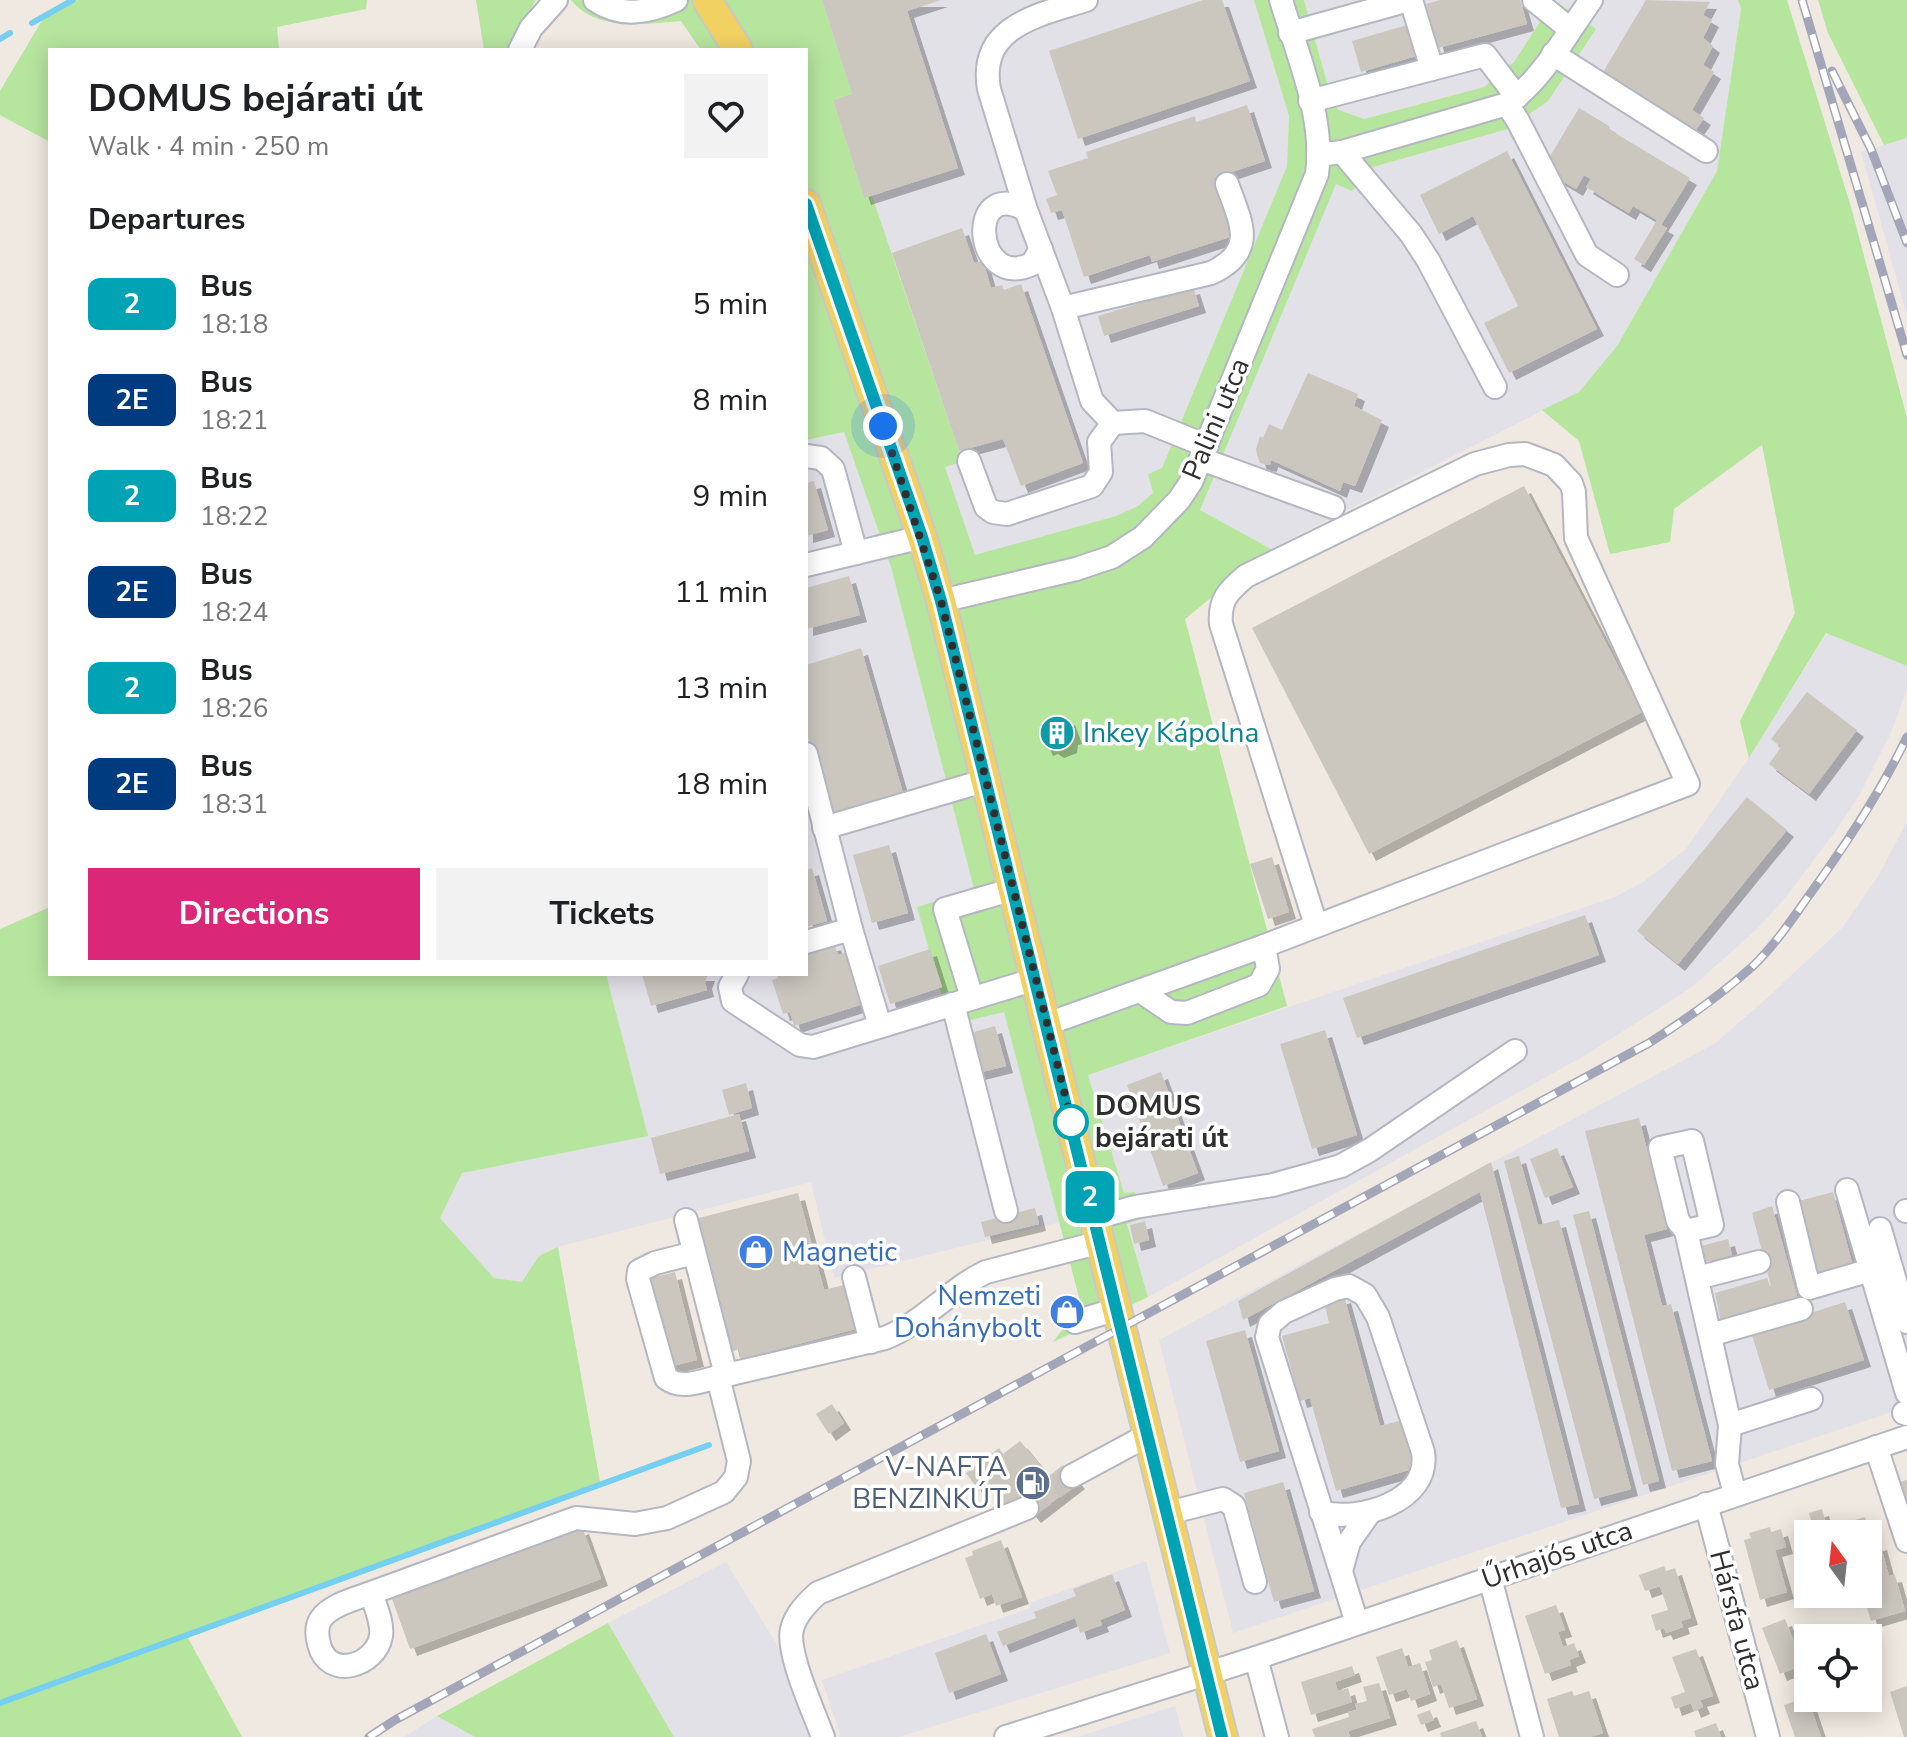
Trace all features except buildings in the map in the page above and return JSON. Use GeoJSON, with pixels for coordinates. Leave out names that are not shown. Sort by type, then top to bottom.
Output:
{"type":"FeatureCollection","features":[{"type":"Feature","properties":{"kind":"main road"},"geometry":{"type":"LineString","coordinates":[[707,0],[737,48]]}},
{"type":"Feature","properties":{"kind":"main road"},"geometry":{"type":"LineString","coordinates":[[808,210],[922,537],[941,601],[1223,1737]]}},
{"type":"Feature","properties":{"kind":"street"},"geometry":{"type":"LineString","coordinates":[[521,48],[531,28],[556,0]]}},
{"type":"Feature","properties":{"kind":"street"},"geometry":{"type":"LineString","coordinates":[[595,0],[614,11],[634,13],[676,0]]}},
{"type":"Feature","properties":{"kind":"street"},"geometry":{"type":"LineString","coordinates":[[1086,0],[1016,24],[999,41],[988,69],[989,89],[1026,210],[1063,308],[1092,401],[1113,423],[1145,421],[1204,453],[1333,507]]}},
{"type":"Feature","properties":{"kind":"street","name":"Palini utca"},"geometry":{"type":"LineString","coordinates":[[941,601],[1076,569],[1112,557],[1131,547],[1179,500],[1204,453],[1314,185],[1318,155],[1316,132],[1281,0]]}},
{"type":"Feature","properties":{"kind":"street"},"geometry":{"type":"LineString","coordinates":[[1290,33],[1410,0],[1432,69]]}},
{"type":"Feature","properties":{"kind":"street"},"geometry":{"type":"LineString","coordinates":[[1318,155],[1342,152],[1512,100],[1553,54],[1580,15],[1534,0]]}},
{"type":"Feature","properties":{"kind":"street"},"geometry":{"type":"LineString","coordinates":[[1553,54],[1706,151]]}},
{"type":"Feature","properties":{"kind":"street"},"geometry":{"type":"LineString","coordinates":[[1310,101],[1485,55],[1512,100],[1587,255],[1617,275]]}},
{"type":"Feature","properties":{"kind":"street"},"geometry":{"type":"LineString","coordinates":[[1342,152],[1411,234],[1495,387]]}},
{"type":"Feature","properties":{"kind":"street"},"geometry":{"type":"LineString","coordinates":[[1063,308],[1211,273],[1231,262],[1243,236],[1227,184]]}},
{"type":"Feature","properties":{"kind":"street"},"geometry":{"type":"LineString","coordinates":[[1026,210],[1016,205],[1004,205],[990,213],[983,224],[984,240],[991,257],[1004,265],[1036,272],[1055,287]]}},
{"type":"Feature","properties":{"kind":"street"},"geometry":{"type":"LineString","coordinates":[[1020,268],[1032,264],[1041,249]]}},
{"type":"Feature","properties":{"kind":"street"},"geometry":{"type":"LineString","coordinates":[[969,461],[986,507],[1000,514],[1017,512],[1092,486],[1101,472],[1099,442],[1113,423]]}},
{"type":"Feature","properties":{"kind":"street"},"geometry":{"type":"LineString","coordinates":[[1047,1024],[1267,944],[1688,784],[1576,538],[1571,483],[1554,465],[1525,454],[1475,464],[1246,576],[1223,598],[1221,624],[1316,925]]}},
{"type":"Feature","properties":{"kind":"street"},"geometry":{"type":"LineString","coordinates":[[808,456],[821,458],[833,469],[856,553]]}},
{"type":"Feature","properties":{"kind":"street"},"geometry":{"type":"LineString","coordinates":[[808,565],[922,537]]}},
{"type":"Feature","properties":{"kind":"street"},"geometry":{"type":"LineString","coordinates":[[808,762],[851,929],[880,1026]]}},
{"type":"Feature","properties":{"kind":"street"},"geometry":{"type":"LineString","coordinates":[[824,828],[987,780]]}},
{"type":"Feature","properties":{"kind":"street"},"geometry":{"type":"LineString","coordinates":[[1006,1211],[945,909],[1014,889]]}},
{"type":"Feature","properties":{"kind":"street"},"geometry":{"type":"LineString","coordinates":[[808,941],[851,929]]}},
{"type":"Feature","properties":{"kind":"street"},"geometry":{"type":"LineString","coordinates":[[1140,991],[1171,1012],[1187,1013],[1264,981],[1268,963],[1267,944]]}},
{"type":"Feature","properties":{"kind":"street"},"geometry":{"type":"LineString","coordinates":[[736,976],[730,987],[733,1001],[800,1045],[813,1047],[1036,979]]}},
{"type":"Feature","properties":{"kind":"street"},"geometry":{"type":"LineString","coordinates":[[694,1253],[638,1273],[666,1378],[684,1384],[871,1342],[905,1328],[970,1280],[1098,1230],[1135,1207],[1288,1182],[1341,1166],[1370,1150],[1515,1051]]}},
{"type":"Feature","properties":{"kind":"street"},"geometry":{"type":"LineString","coordinates":[[1847,1190],[1906,1407]]}},
{"type":"Feature","properties":{"kind":"street"},"geometry":{"type":"LineString","coordinates":[[1788,1202],[1809,1288],[1871,1270]]}},
{"type":"Feature","properties":{"kind":"street"},"geometry":{"type":"LineString","coordinates":[[371,1593],[576,1518],[650,1523],[724,1492],[736,1477],[739,1461],[686,1220]]}},
{"type":"Feature","properties":{"kind":"street"},"geometry":{"type":"LineString","coordinates":[[1880,1229],[1907,1322]]}},
{"type":"Feature","properties":{"kind":"street"},"geometry":{"type":"LineString","coordinates":[[1686,1231],[1730,1425],[1727,1464],[1735,1494]]}},
{"type":"Feature","properties":{"kind":"street"},"geometry":{"type":"LineString","coordinates":[[1697,1278],[1759,1262]]}},
{"type":"Feature","properties":{"kind":"street"},"geometry":{"type":"LineString","coordinates":[[854,1277],[871,1342]]}},
{"type":"Feature","properties":{"kind":"street"},"geometry":{"type":"LineString","coordinates":[[1321,1512],[1339,1516],[1370,1512],[1406,1493],[1424,1470],[1424,1460],[1378,1317],[1365,1295],[1349,1286],[1335,1289],[1284,1312],[1275,1318],[1267,1331],[1321,1512],[1357,1623]]}},
{"type":"Feature","properties":{"kind":"street"},"geometry":{"type":"LineString","coordinates":[[1075,1322],[1117,1309]]}},
{"type":"Feature","properties":{"kind":"street"},"geometry":{"type":"LineString","coordinates":[[1710,1335],[1801,1309]]}},
{"type":"Feature","properties":{"kind":"street"},"geometry":{"type":"LineString","coordinates":[[1730,1425],[1811,1399]]}},
{"type":"Feature","properties":{"kind":"street"},"geometry":{"type":"LineString","coordinates":[[1072,1476],[1148,1435]]}},
{"type":"Feature","properties":{"kind":"street","name":"Űrhajós utca"},"geometry":{"type":"LineString","coordinates":[[1006,1737],[1256,1658],[1907,1437]]}},
{"type":"Feature","properties":{"kind":"street"},"geometry":{"type":"LineString","coordinates":[[1876,1447],[1906,1532]]}},
{"type":"Feature","properties":{"kind":"street"},"geometry":{"type":"LineString","coordinates":[[1168,1513],[1223,1499],[1230,1501],[1255,1582]]}},
{"type":"Feature","properties":{"kind":"street","name":"Hársfa utca"},"geometry":{"type":"LineString","coordinates":[[1706,1504],[1768,1737]]}},
{"type":"Feature","properties":{"kind":"street"},"geometry":{"type":"LineString","coordinates":[[823,1737],[792,1648],[792,1627],[807,1604],[818,1593],[1027,1508]]}},
{"type":"Feature","properties":{"kind":"street"},"geometry":{"type":"LineString","coordinates":[[1340,1573],[1349,1542],[1370,1512]]}},
{"type":"Feature","properties":{"kind":"street"},"geometry":{"type":"LineString","coordinates":[[1490,1578],[1532,1737]]}},
{"type":"Feature","properties":{"kind":"street"},"geometry":{"type":"LineString","coordinates":[[1256,1658],[1277,1737]]}},
{"type":"Feature","properties":{"kind":"shaded area"},"geometry":{"type":"Polygon","coordinates":[[[822,0],[1254,0],[1289,116],[1287,166],[1162,468],[1149,474],[1153,493],[1138,506],[1116,516],[974,556],[945,467],[961,462],[959,451],[872,196],[864,198],[833,100],[851,94],[822,0]]]}},
{"type":"Feature","properties":{"kind":"shaded area"},"geometry":{"type":"Polygon","coordinates":[[[1304,0],[1554,0],[1514,62],[1484,87],[1364,119],[1339,110],[1333,104],[1304,0]]]}},
{"type":"Feature","properties":{"kind":"shaded area"},"geometry":{"type":"Polygon","coordinates":[[[1555,0],[1738,0],[1741,9],[1717,171],[1617,346],[1579,392],[1271,549],[1200,510],[1336,183],[1352,191],[1373,167],[1508,129],[1596,29],[1555,0]]]}},
{"type":"Feature","properties":{"kind":"shaded area"},"geometry":{"type":"Polygon","coordinates":[[[1907,138],[1907,316],[1861,152],[1907,138]]]}},
{"type":"Feature","properties":{"kind":"shaded area"},"geometry":{"type":"Polygon","coordinates":[[[844,432],[891,567],[974,890],[917,907],[1004,1012],[1061,1222],[834,1278],[811,1182],[558,1247],[539,1256],[522,1283],[494,1278],[440,1219],[461,1173],[647,1136],[607,976],[808,976],[808,440],[844,432]]]}},
{"type":"Feature","properties":{"kind":"shaded area"},"geometry":{"type":"Polygon","coordinates":[[[1827,633],[1907,666],[1907,689],[1891,733],[1859,796],[1786,897],[1758,928],[1692,987],[1586,1055],[1148,1297],[1127,1223],[1134,1192],[1124,1193],[1087,1075],[1615,897],[1643,882],[1685,850],[1749,758],[1827,633]]]}},
{"type":"Feature","properties":{"kind":"shaded area"},"geometry":{"type":"Polygon","coordinates":[[[1907,822],[1907,1407],[1233,1633],[1159,1340],[1714,1044],[1841,929],[1877,878],[1907,822]]]}},
{"type":"Feature","properties":{"kind":"shaded area"},"geometry":{"type":"Polygon","coordinates":[[[1146,1561],[1170,1653],[899,1737],[841,1737],[822,1680],[1030,1608],[1029,1603],[1146,1561]]]}},
{"type":"Feature","properties":{"kind":"shaded area"},"geometry":{"type":"Polygon","coordinates":[[[726,1562],[784,1656],[812,1737],[674,1737],[608,1623],[726,1562]]]}},
{"type":"Feature","properties":{"kind":"shaded area"},"geometry":{"type":"Polygon","coordinates":[[[1175,1706],[1183,1737],[1077,1737],[1175,1706]]]}},
{"type":"Feature","properties":{"kind":"shaded area"},"geometry":{"type":"Polygon","coordinates":[[[437,1716],[475,1737],[404,1737],[437,1716]]]}},
{"type":"Feature","properties":{"kind":"green space"},"geometry":{"type":"Polygon","coordinates":[[[78,0],[367,0],[366,9],[277,27],[279,48],[48,48],[48,141],[0,115],[0,91],[44,17],[78,0]]]}},
{"type":"Feature","properties":{"kind":"green space"},"geometry":{"type":"Polygon","coordinates":[[[476,0],[536,0],[507,48],[484,48],[476,0]]]}},
{"type":"Feature","properties":{"kind":"green space"},"geometry":{"type":"Polygon","coordinates":[[[571,0],[822,0],[852,94],[833,100],[864,198],[872,196],[959,451],[962,462],[945,467],[975,555],[1116,516],[1138,506],[1153,493],[1148,474],[1162,468],[1287,166],[1289,116],[1254,0],[1304,0],[1333,104],[1339,110],[1364,119],[1484,87],[1514,62],[1554,0],[1596,29],[1548,101],[1508,129],[1373,167],[1352,191],[1336,184],[1200,510],[1271,549],[1185,619],[1287,1006],[1088,1075],[1124,1193],[1135,1192],[1141,1219],[1127,1224],[1148,1297],[1053,1342],[1081,1305],[1004,1012],[950,1025],[917,907],[974,889],[891,567],[844,432],[808,440],[808,48],[700,48],[681,21],[622,24],[594,17],[571,0]]]}},
{"type":"Feature","properties":{"kind":"green space"},"geometry":{"type":"Polygon","coordinates":[[[1738,0],[1787,0],[1851,207],[1907,418],[1907,666],[1826,633],[1749,758],[1740,721],[1795,613],[1762,445],[1674,509],[1670,542],[1610,554],[1579,441],[1542,410],[1579,392],[1617,346],[1717,171],[1741,9],[1738,0]]]}},
{"type":"Feature","properties":{"kind":"green space"},"geometry":{"type":"Polygon","coordinates":[[[1818,0],[1907,0],[1907,138],[1884,145],[1828,33],[1818,0]]]}},
{"type":"Feature","properties":{"kind":"green space"},"geometry":{"type":"Polygon","coordinates":[[[48,908],[48,976],[607,976],[648,1136],[462,1173],[440,1218],[494,1278],[522,1282],[539,1256],[558,1247],[600,1482],[188,1638],[242,1737],[0,1737],[0,929],[48,908]]]}},
{"type":"Feature","properties":{"kind":"green space"},"geometry":{"type":"Polygon","coordinates":[[[608,1623],[674,1737],[475,1737],[437,1716],[608,1623]]]}},
{"type":"Feature","properties":{"kind":"waterway"},"geometry":{"type":"LineString","coordinates":[[32,23],[73,0]]}},
{"type":"Feature","properties":{"kind":"waterway"},"geometry":{"type":"LineString","coordinates":[[0,39],[10,33]]}},
{"type":"Feature","properties":{"kind":"waterway"},"geometry":{"type":"LineString","coordinates":[[0,1703],[709,1445]]}},
{"type":"Feature","properties":{"kind":"tunnel"},"geometry":{"type":"LineString","coordinates":[[1027,1508],[1072,1476]]}},
{"type":"Feature","properties":{"kind":"railway"},"geometry":{"type":"LineString","coordinates":[[1802,0],[1907,355]]}},
{"type":"Feature","properties":{"kind":"railway"},"geometry":{"type":"LineString","coordinates":[[1832,71],[1871,149],[1907,243]]}},
{"type":"Feature","properties":{"kind":"railway"},"geometry":{"type":"LineString","coordinates":[[369,1737],[395,1720],[1649,1043],[1728,987],[1753,966],[1776,940],[1862,817],[1907,737]]}},
{"type":"Feature","properties":{"kind":"bus line","name":"2"},"geometry":{"type":"LineString","coordinates":[[808,210],[922,537],[941,601],[1222,1737]]}},
{"type":"Feature","properties":{"kind":"place","name":"Inkey Kápolna"},"geometry":{"type":"Point","coordinates":[1057,733]}},
{"type":"Feature","properties":{"kind":"place","name":"DOMUS bejárati út"},"geometry":{"type":"Point","coordinates":[1071,1122]}},
{"type":"Feature","properties":{"kind":"place","name":"Magnetic"},"geometry":{"type":"Point","coordinates":[756,1252]}},
{"type":"Feature","properties":{"kind":"place","name":"Nemzeti Dohánybolt"},"geometry":{"type":"Point","coordinates":[1067,1312]}},
{"type":"Feature","properties":{"kind":"place","name":"V-NAFTA BENZINKÚT"},"geometry":{"type":"Point","coordinates":[1033,1483]}},
{"type":"Feature","properties":{"kind":"route"},"geometry":{"type":"LineString","coordinates":[[883,426],[941,601],[1075,1135],[1071,1122]]}}]}
